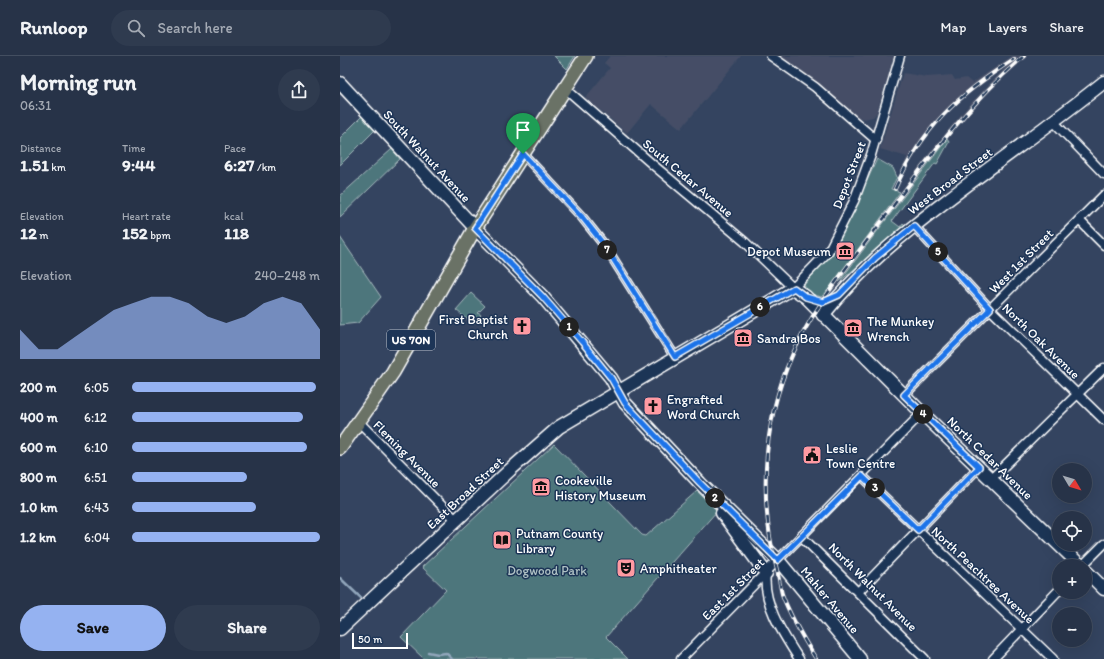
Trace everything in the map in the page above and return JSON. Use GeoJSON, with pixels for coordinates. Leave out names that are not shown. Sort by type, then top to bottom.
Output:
{"type":"FeatureCollection","features":[{"type":"Feature","properties":{"kind":"main road","name":"US 70N"},"geometry":{"type":"LineString","coordinates":[[340,448],[359,422],[406,350],[475,228],[586,56]]}},
{"type":"Feature","properties":{"kind":"street"},"geometry":{"type":"LineString","coordinates":[[771,56],[815,87],[876,140]]}},
{"type":"Feature","properties":{"kind":"street","name":"Depot Street"},"geometry":{"type":"LineString","coordinates":[[794,288],[822,260],[838,234],[864,178],[900,56]]}},
{"type":"Feature","properties":{"kind":"street","name":"West Broad Street"},"geometry":{"type":"LineString","coordinates":[[824,314],[839,295],[875,258],[914,226],[1104,82]]}},
{"type":"Feature","properties":{"kind":"street","name":"South Walnut Avenue"},"geometry":{"type":"LineString","coordinates":[[340,83],[475,228],[542,296],[582,342],[619,391]]}},
{"type":"Feature","properties":{"kind":"street","name":"South Cedar Avenue"},"geometry":{"type":"LineString","coordinates":[[566,88],[648,161],[745,242],[794,288]]}},
{"type":"Feature","properties":{"kind":"street"},"geometry":{"type":"LineString","coordinates":[[1053,121],[1104,174]]}},
{"type":"Feature","properties":{"kind":"street"},"geometry":{"type":"LineString","coordinates":[[523,154],[582,217],[605,246],[675,357]]}},
{"type":"Feature","properties":{"kind":"street","name":"West 1st Street"},"geometry":{"type":"LineString","coordinates":[[904,395],[1104,195]]}},
{"type":"Feature","properties":{"kind":"street"},"geometry":{"type":"LineString","coordinates":[[1079,220],[1104,245]]}},
{"type":"Feature","properties":{"kind":"street","name":"North Oak Avenue"},"geometry":{"type":"LineString","coordinates":[[914,226],[990,309],[1104,420]]}},
{"type":"Feature","properties":{"kind":"street"},"geometry":{"type":"LineString","coordinates":[[778,560],[700,483],[625,403],[619,391],[794,288]]}},
{"type":"Feature","properties":{"kind":"street","name":"North Cedar Avenue"},"geometry":{"type":"LineString","coordinates":[[794,288],[824,314],[922,413],[1074,559]]}},
{"type":"Feature","properties":{"kind":"street"},"geometry":{"type":"LineString","coordinates":[[806,297],[823,302],[839,295]]}},
{"type":"Feature","properties":{"kind":"street"},"geometry":{"type":"LineString","coordinates":[[991,479],[1104,368]]}},
{"type":"Feature","properties":{"kind":"street","name":"East Broad Street"},"geometry":{"type":"LineString","coordinates":[[340,629],[456,520],[559,427],[619,391]]}},
{"type":"Feature","properties":{"kind":"street"},"geometry":{"type":"LineString","coordinates":[[802,536],[922,413]]}},
{"type":"Feature","properties":{"kind":"street","name":"Fleming Avenue"},"geometry":{"type":"LineString","coordinates":[[359,422],[456,520]]}},
{"type":"Feature","properties":{"kind":"street"},"geometry":{"type":"LineString","coordinates":[[858,592],[979,467]]}},
{"type":"Feature","properties":{"kind":"street","name":"North Peachtree Avenue"},"geometry":{"type":"LineString","coordinates":[[862,476],[1053,659]]}},
{"type":"Feature","properties":{"kind":"street"},"geometry":{"type":"LineString","coordinates":[[700,483],[766,573],[764,587],[782,633],[799,659]]}},
{"type":"Feature","properties":{"kind":"street","name":"East 1st Street"},"geometry":{"type":"LineString","coordinates":[[681,659],[802,536]]}},
{"type":"Feature","properties":{"kind":"street","name":"North Walnut Avenue"},"geometry":{"type":"LineString","coordinates":[[802,536],[925,659]]}},
{"type":"Feature","properties":{"kind":"street"},"geometry":{"type":"LineString","coordinates":[[1088,559],[1104,544]]}},
{"type":"Feature","properties":{"kind":"street","name":"Mahler Avenue"},"geometry":{"type":"LineString","coordinates":[[778,560],[860,659]]}},
{"type":"Feature","properties":{"kind":"street"},"geometry":{"type":"LineString","coordinates":[[1092,577],[1104,589]]}},
{"type":"Feature","properties":{"kind":"street"},"geometry":{"type":"LineString","coordinates":[[994,659],[1052,597]]}},
{"type":"Feature","properties":{"kind":"shaded area"},"geometry":{"type":"Polygon","coordinates":[[[610,56],[741,56],[681,129],[651,104],[627,133],[585,98],[610,68],[604,63],[610,56]]]}},
{"type":"Feature","properties":{"kind":"shaded area"},"geometry":{"type":"Polygon","coordinates":[[[778,56],[894,56],[877,113],[873,117],[864,119],[854,116],[825,89],[778,56]]]}},
{"type":"Feature","properties":{"kind":"shaded area"},"geometry":{"type":"Polygon","coordinates":[[[1012,56],[1028,56],[1003,78],[954,129],[831,293],[826,293],[930,152],[969,105],[1007,66],[959,101],[940,120],[919,146],[906,168],[896,191],[893,190],[907,157],[880,149],[903,73],[927,77],[952,75],[955,80],[966,78],[972,83],[1012,56]]]}},
{"type":"Feature","properties":{"kind":"green space"},"geometry":{"type":"Polygon","coordinates":[[[554,56],[575,56],[567,69],[554,56]]]}},
{"type":"Feature","properties":{"kind":"green space"},"geometry":{"type":"Polygon","coordinates":[[[362,116],[375,130],[340,165],[340,138],[362,116]]]}},
{"type":"Feature","properties":{"kind":"green space"},"geometry":{"type":"Polygon","coordinates":[[[947,139],[949,142],[937,164],[935,163],[892,221],[900,227],[903,223],[906,226],[839,282],[947,139]]]}},
{"type":"Feature","properties":{"kind":"green space"},"geometry":{"type":"Polygon","coordinates":[[[392,149],[400,159],[340,217],[340,196],[392,149]]]}},
{"type":"Feature","properties":{"kind":"green space"},"geometry":{"type":"Polygon","coordinates":[[[877,159],[893,168],[897,177],[891,189],[900,192],[826,293],[821,297],[809,293],[804,285],[837,246],[877,159]]]}},
{"type":"Feature","properties":{"kind":"green space"},"geometry":{"type":"Polygon","coordinates":[[[340,237],[381,297],[358,323],[340,325],[340,237]]]}},
{"type":"Feature","properties":{"kind":"green space"},"geometry":{"type":"Polygon","coordinates":[[[471,293],[485,306],[478,313],[481,315],[473,324],[456,310],[471,293]]]}},
{"type":"Feature","properties":{"kind":"green space","name":"Dogwood Park"},"geometry":{"type":"Polygon","coordinates":[[[554,444],[642,535],[646,536],[697,491],[717,511],[606,637],[628,659],[424,659],[401,637],[446,590],[422,567],[554,444]]]}},
{"type":"Feature","properties":{"kind":"waterway"},"geometry":{"type":"LineString","coordinates":[[340,578],[361,598]]}},
{"type":"Feature","properties":{"kind":"waterway"},"geometry":{"type":"LineString","coordinates":[[428,652],[438,654],[446,653],[452,659]]}},
{"type":"Feature","properties":{"kind":"railway"},"geometry":{"type":"LineString","coordinates":[[816,659],[793,619],[782,594],[771,541],[767,512],[767,453],[771,424],[787,368],[808,325],[850,262],[950,133],[985,93],[1024,56]]}},
{"type":"Feature","properties":{"kind":"railway"},"geometry":{"type":"LineString","coordinates":[[895,189],[917,148],[944,115],[976,86],[1014,59]]}},
{"type":"Feature","properties":{"kind":"place","name":"Depot Museum"},"geometry":{"type":"Point","coordinates":[845,251]}},
{"type":"Feature","properties":{"kind":"place","name":"First Baptist Church"},"geometry":{"type":"Point","coordinates":[522,326]}},
{"type":"Feature","properties":{"kind":"place","name":"The Munkey Wrench"},"geometry":{"type":"Point","coordinates":[853,328]}},
{"type":"Feature","properties":{"kind":"place","name":"Sandra Bos"},"geometry":{"type":"Point","coordinates":[743,338]}},
{"type":"Feature","properties":{"kind":"place","name":"Engrafted Word Church"},"geometry":{"type":"Point","coordinates":[653,406]}},
{"type":"Feature","properties":{"kind":"place","name":"Leslie Town Centre"},"geometry":{"type":"Point","coordinates":[812,455]}},
{"type":"Feature","properties":{"kind":"place","name":"Cookeville History Museum"},"geometry":{"type":"Point","coordinates":[541,487]}},
{"type":"Feature","properties":{"kind":"place","name":"Putnam County Library"},"geometry":{"type":"Point","coordinates":[502,540]}},
{"type":"Feature","properties":{"kind":"place","name":"Amphitheater"},"geometry":{"type":"Point","coordinates":[626,568]}},
{"type":"Feature","properties":{"kind":"route"},"geometry":{"type":"LineString","coordinates":[[523,154],[582,217],[605,246],[675,357],[794,288],[806,297],[823,302],[839,295],[875,258],[914,226],[990,309],[904,395],[979,467],[918,530],[862,476],[778,560],[700,483],[625,403],[611,378],[582,342],[542,296],[475,228],[523,154]]}}]}
